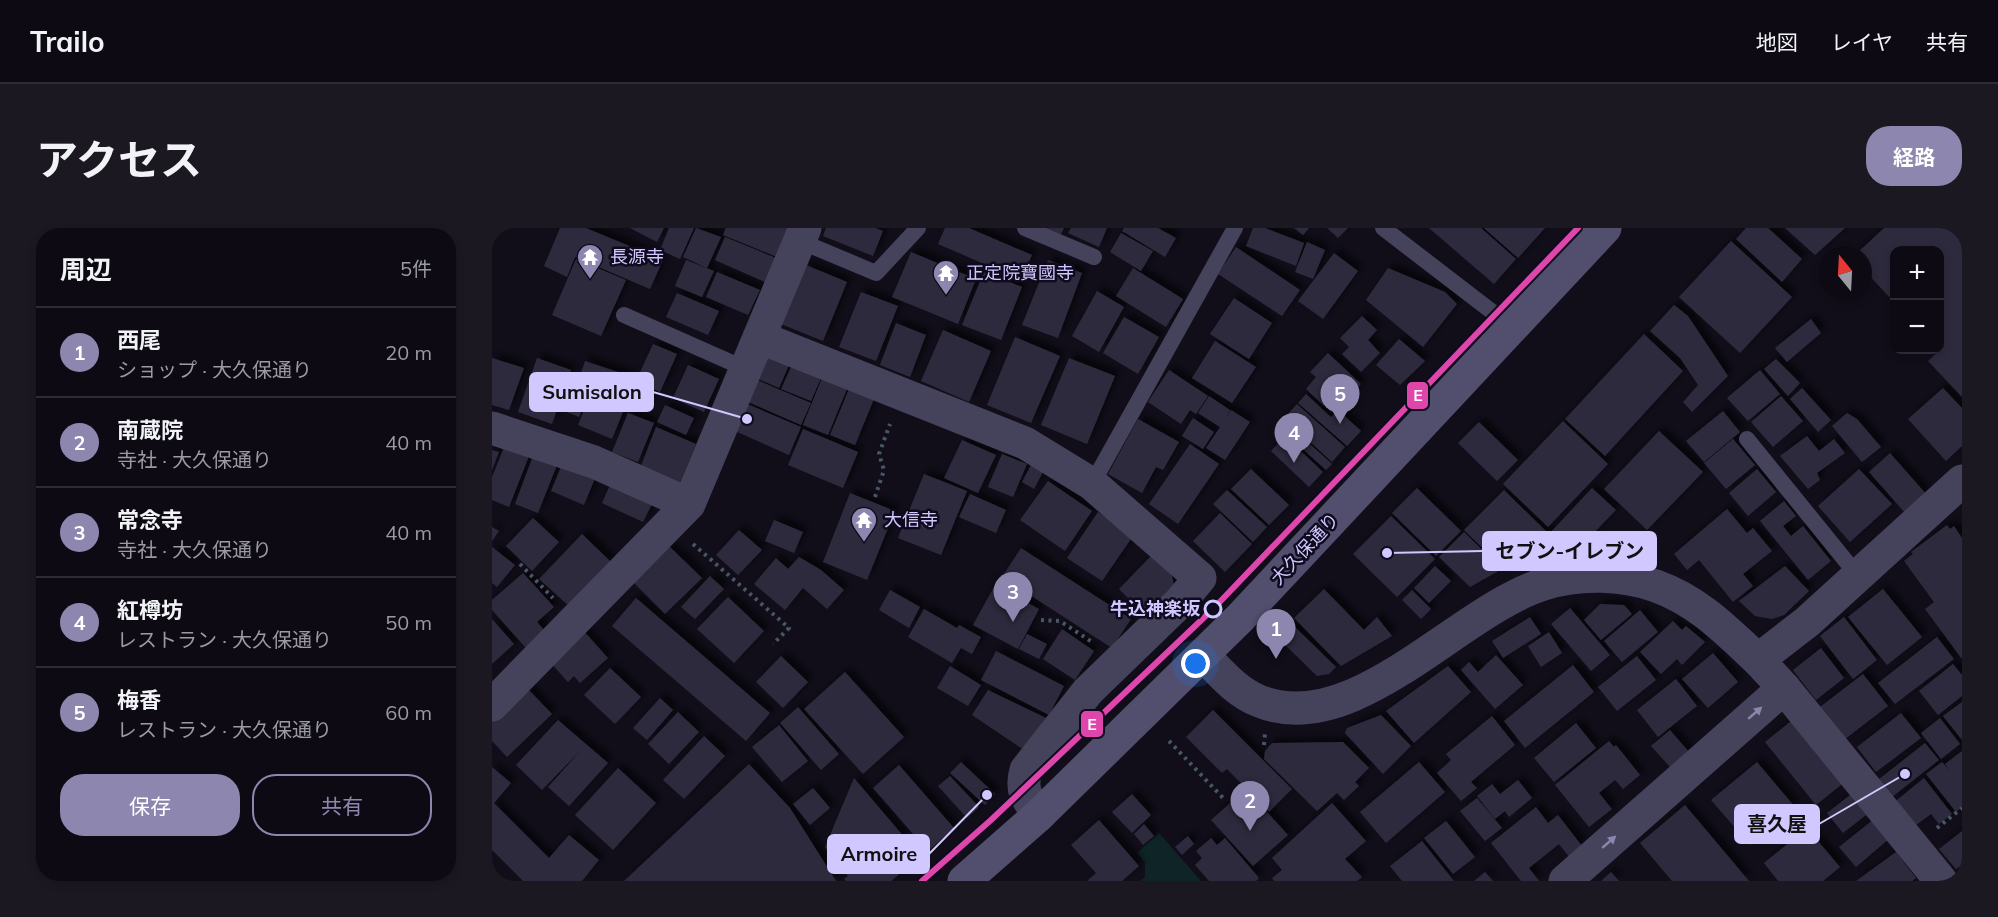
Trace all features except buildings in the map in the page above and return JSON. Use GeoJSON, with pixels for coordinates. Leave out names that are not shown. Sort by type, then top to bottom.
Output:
{"type":"FeatureCollection","features":[{"type":"Feature","properties":{"kind":"main road","name":"大久保通り"},"geometry":{"type":"LineString","coordinates":[[964,881],[1039,815],[1203,655],[1605,228]]}},
{"type":"Feature","properties":{"kind":"street"},"geometry":{"type":"LineString","coordinates":[[492,705],[679,514],[746,369],[802,235]]}},
{"type":"Feature","properties":{"kind":"street"},"geometry":{"type":"LineString","coordinates":[[759,337],[1025,443],[1092,484],[1200,578],[1179,603],[1071,709],[1026,770],[1022,783],[1024,795],[1039,815]]}},
{"type":"Feature","properties":{"kind":"street"},"geometry":{"type":"LineString","coordinates":[[492,428],[594,462],[679,514]]}},
{"type":"Feature","properties":{"kind":"street"},"geometry":{"type":"LineString","coordinates":[[1758,660],[1807,622],[1962,481]]}},
{"type":"Feature","properties":{"kind":"street"},"geometry":{"type":"LineString","coordinates":[[1203,655],[1230,683],[1260,702],[1286,708],[1315,706],[1362,692],[1515,596],[1544,584],[1591,576],[1638,581],[1675,594],[1712,616],[1758,660],[1784,688],[1941,881]]}},
{"type":"Feature","properties":{"kind":"street"},"geometry":{"type":"LineString","coordinates":[[1565,881],[1784,688]]}},
{"type":"Feature","properties":{"kind":"lane"},"geometry":{"type":"LineString","coordinates":[[802,235],[876,273],[918,228]]}},
{"type":"Feature","properties":{"kind":"lane"},"geometry":{"type":"LineString","coordinates":[[1025,228],[1094,257]]}},
{"type":"Feature","properties":{"kind":"lane"},"geometry":{"type":"LineString","coordinates":[[1092,484],[1235,228]]}},
{"type":"Feature","properties":{"kind":"lane"},"geometry":{"type":"LineString","coordinates":[[1383,228],[1512,327]]}},
{"type":"Feature","properties":{"kind":"lane"},"geometry":{"type":"LineString","coordinates":[[624,315],[746,369]]}},
{"type":"Feature","properties":{"kind":"lane"},"geometry":{"type":"LineString","coordinates":[[1747,439],[1858,576]]}},
{"type":"Feature","properties":{"kind":"path"},"geometry":{"type":"LineString","coordinates":[[876,497],[884,470],[879,454],[903,393]]}},
{"type":"Feature","properties":{"kind":"path"},"geometry":{"type":"LineString","coordinates":[[679,514],[789,628],[773,644]]}},
{"type":"Feature","properties":{"kind":"path"},"geometry":{"type":"LineString","coordinates":[[520,564],[575,620]]}},
{"type":"Feature","properties":{"kind":"path"},"geometry":{"type":"LineString","coordinates":[[1041,620],[1060,621],[1120,660]]}},
{"type":"Feature","properties":{"kind":"path"},"geometry":{"type":"LineString","coordinates":[[1169,741],[1225,800]]}},
{"type":"Feature","properties":{"kind":"green space"},"geometry":{"type":"Polygon","coordinates":[[[1159,833],[1201,881],[1140,881],[1145,877],[1145,863],[1137,853],[1159,833]]]}},
{"type":"Feature","properties":{"kind":"transit line","name":"E"},"geometry":{"type":"LineString","coordinates":[[922,881],[991,820],[1213,609],[1578,228]]}},
{"type":"Feature","properties":{"kind":"place","name":"長源寺"},"geometry":{"type":"Point","coordinates":[590,280]}},
{"type":"Feature","properties":{"kind":"place","name":"正定院寶國寺"},"geometry":{"type":"Point","coordinates":[946,296]}},
{"type":"Feature","properties":{"kind":"place","name":"Sumisalon"},"geometry":{"type":"Point","coordinates":[747,419]}},
{"type":"Feature","properties":{"kind":"place","name":"梅香"},"geometry":{"type":"Point","coordinates":[1340,424]}},
{"type":"Feature","properties":{"kind":"place","name":"紅樽坊"},"geometry":{"type":"Point","coordinates":[1294,463]}},
{"type":"Feature","properties":{"kind":"place","name":"大信寺"},"geometry":{"type":"Point","coordinates":[864,543]}},
{"type":"Feature","properties":{"kind":"place","name":"セブン-イレブン"},"geometry":{"type":"Point","coordinates":[1387,553]}},
{"type":"Feature","properties":{"kind":"place","name":"牛込神楽坂"},"geometry":{"type":"Point","coordinates":[1213,609]}},
{"type":"Feature","properties":{"kind":"place","name":"常念寺"},"geometry":{"type":"Point","coordinates":[1013,622]}},
{"type":"Feature","properties":{"kind":"place","name":"西尾"},"geometry":{"type":"Point","coordinates":[1276,659]}},
{"type":"Feature","properties":{"kind":"place","name":"喜久屋"},"geometry":{"type":"Point","coordinates":[1905,774]}},
{"type":"Feature","properties":{"kind":"place","name":"Armoire"},"geometry":{"type":"Point","coordinates":[987,795]}},
{"type":"Feature","properties":{"kind":"place","name":"南蔵院"},"geometry":{"type":"Point","coordinates":[1250,831]}}]}
